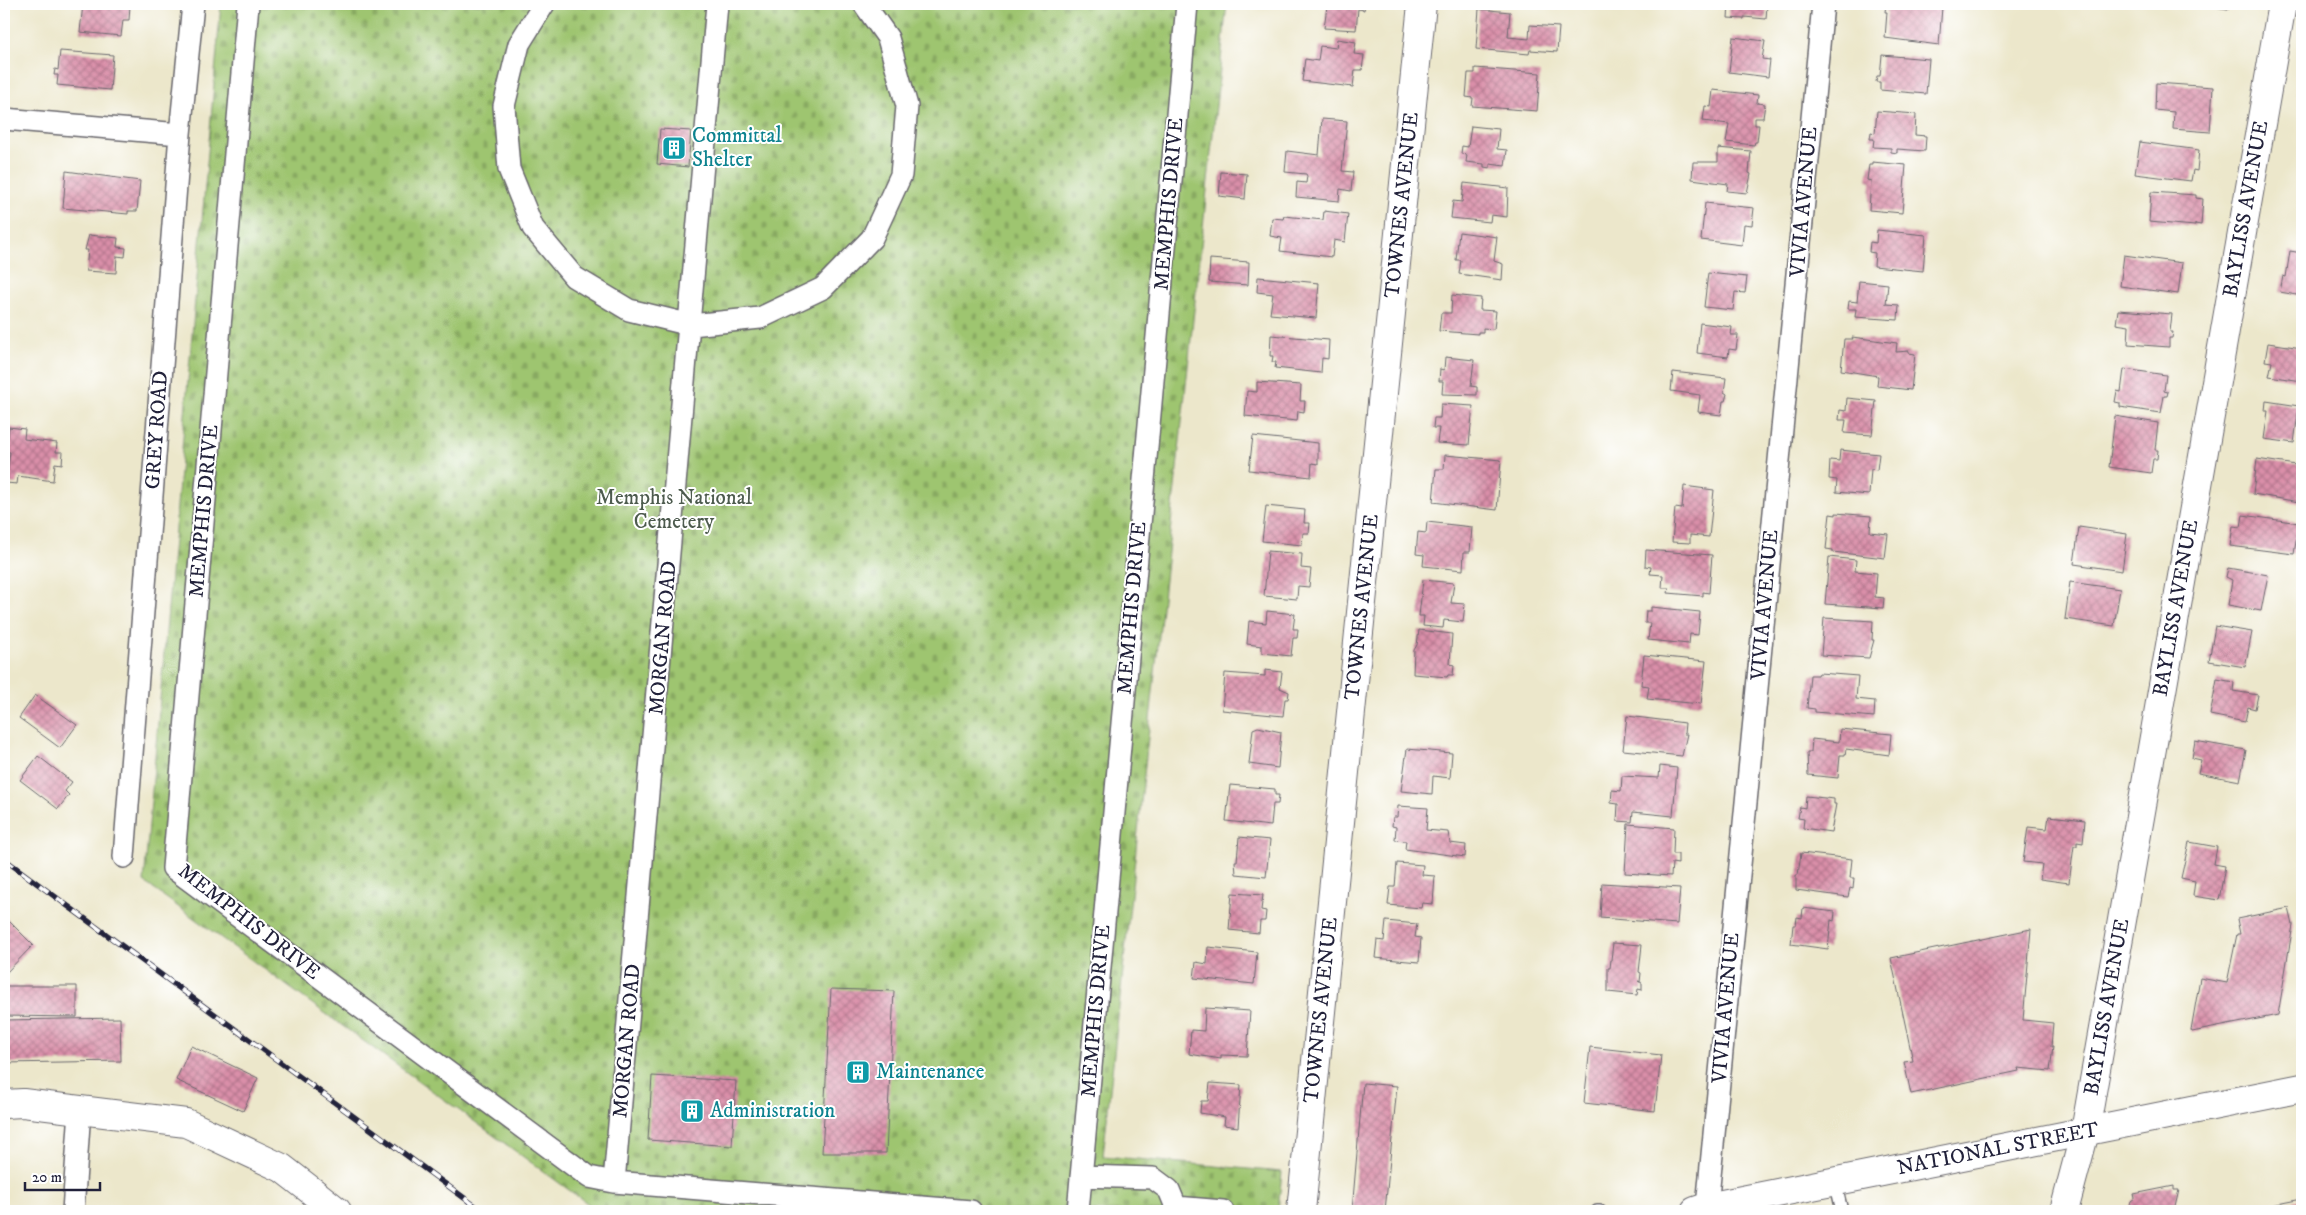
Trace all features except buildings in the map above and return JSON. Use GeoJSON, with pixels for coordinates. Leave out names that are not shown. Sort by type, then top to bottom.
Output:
{"type":"FeatureCollection","features":[{"type":"Feature","properties":{"kind":"street","name":"GREY ROAD"},"geometry":{"type":"LineString","coordinates":[[124,857],[180,134],[193,4]]}},
{"type":"Feature","properties":{"kind":"street","name":"MEMPHIS DRIVE"},"geometry":{"type":"LineString","coordinates":[[248,4],[173,868],[589,1177],[614,1182],[971,1211]]}},
{"type":"Feature","properties":{"kind":"street"},"geometry":{"type":"LineString","coordinates":[[544,4],[519,44],[504,106],[509,169],[533,228],[574,276],[629,310],[691,325],[760,318],[823,288],[872,238],[901,175],[907,106],[888,38],[864,4]]}},
{"type":"Feature","properties":{"kind":"street","name":"MORGAN ROAD"},"geometry":{"type":"LineString","coordinates":[[614,1182],[691,325],[717,4]]}},
{"type":"Feature","properties":{"kind":"street","name":"MEMPHIS DRIVE"},"geometry":{"type":"LineString","coordinates":[[1078,1211],[1187,4]]}},
{"type":"Feature","properties":{"kind":"street","name":"TOWNES AVENUE"},"geometry":{"type":"LineString","coordinates":[[1301,1211],[1422,4]]}},
{"type":"Feature","properties":{"kind":"street","name":"VIVIA AVENUE"},"geometry":{"type":"LineString","coordinates":[[1701,1209],[1823,4]]}},
{"type":"Feature","properties":{"kind":"street","name":"BAYLISS AVENUE"},"geometry":{"type":"LineString","coordinates":[[2064,1211],[2085,1132],[2282,4]]}},
{"type":"Feature","properties":{"kind":"street"},"geometry":{"type":"LineString","coordinates":[[4,119],[180,134]]}},
{"type":"Feature","properties":{"kind":"street","name":"NATIONAL STREET"},"geometry":{"type":"LineString","coordinates":[[1701,1209],[1758,1204],[1835,1181],[2302,1088]]}},
{"type":"Feature","properties":{"kind":"street"},"geometry":{"type":"LineString","coordinates":[[4,1104],[23,1104],[186,1123],[282,1168],[337,1211]]}},
{"type":"Feature","properties":{"kind":"street"},"geometry":{"type":"LineString","coordinates":[[73,1211],[80,1110]]}},
{"type":"Feature","properties":{"kind":"street"},"geometry":{"type":"LineString","coordinates":[[1081,1176],[1153,1178],[1169,1190],[1175,1209],[1223,1211]]}},
{"type":"Feature","properties":{"kind":"lane"},"geometry":{"type":"LineString","coordinates":[[1835,1181],[1842,1211]]}},
{"type":"Feature","properties":{"kind":"green space","name":"Memphis National Cemetery"},"geometry":{"type":"Polygon","coordinates":[[[221,4],[1227,4],[1103,1156],[1282,1172],[1278,1211],[598,1211],[144,882],[221,4]]]}},
{"type":"Feature","properties":{"kind":"railway"},"geometry":{"type":"LineString","coordinates":[[4,859],[482,1211]]}},
{"type":"Feature","properties":{"kind":"place","name":"Committal Shelter"},"geometry":{"type":"Point","coordinates":[674,148]}},
{"type":"Feature","properties":{"kind":"place","name":"Maintenance"},"geometry":{"type":"Point","coordinates":[858,1072]}},
{"type":"Feature","properties":{"kind":"place","name":"Administration"},"geometry":{"type":"Point","coordinates":[692,1111]}}]}
